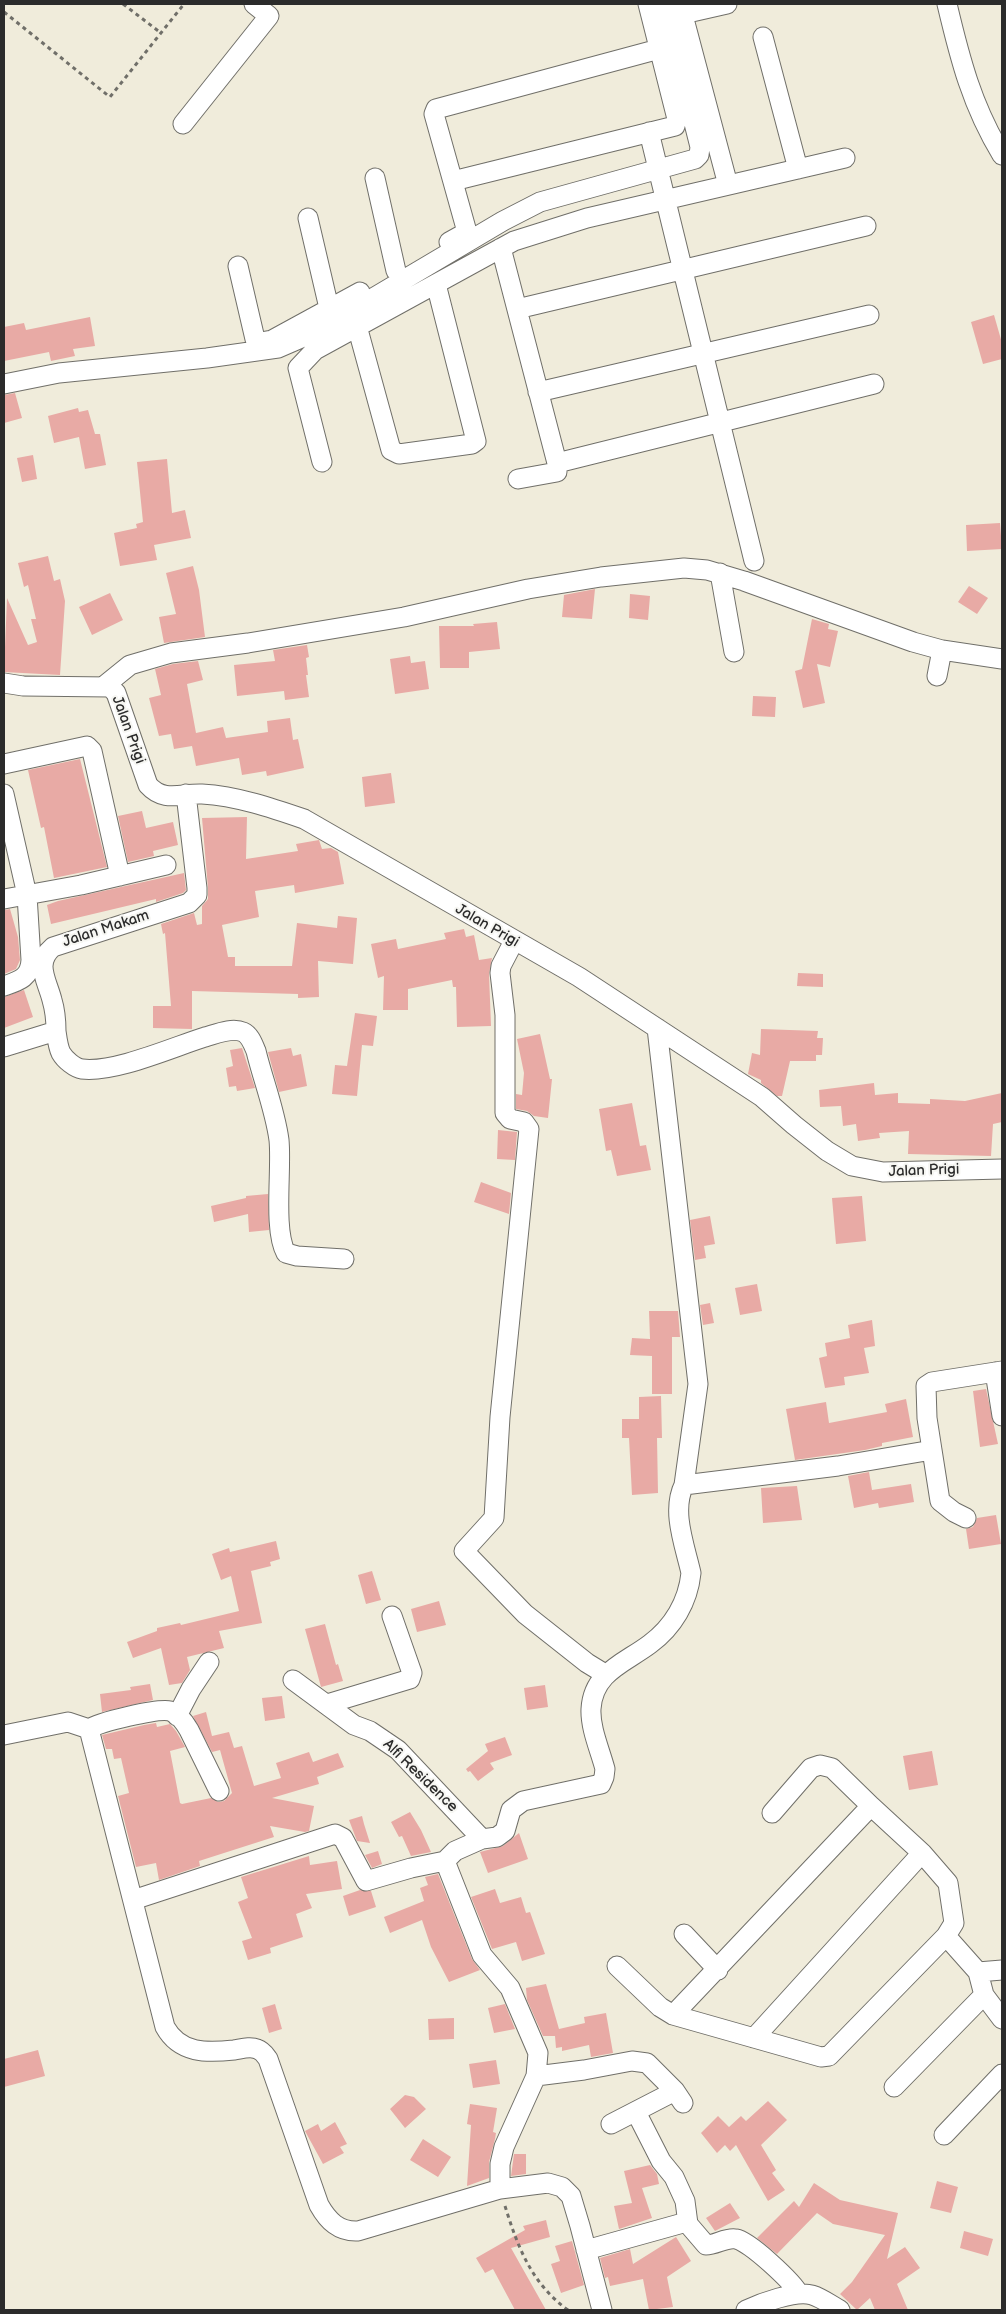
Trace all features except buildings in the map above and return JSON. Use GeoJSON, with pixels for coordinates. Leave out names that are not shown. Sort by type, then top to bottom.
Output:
{"type":"FeatureCollection","features":[{"type":"Feature","properties":{"kind":"street"},"geometry":{"type":"LineString","coordinates":[[183,124],[269,16],[254,4]]}},
{"type":"Feature","properties":{"kind":"street"},"geometry":{"type":"LineString","coordinates":[[453,181],[675,126],[676,123],[648,4]]}},
{"type":"Feature","properties":{"kind":"street"},"geometry":{"type":"LineString","coordinates":[[4,384],[68,372],[207,358],[278,348],[308,335],[341,317],[503,221],[540,202],[696,159],[699,155],[700,147],[664,4]]}},
{"type":"Feature","properties":{"kind":"street"},"geometry":{"type":"LineString","coordinates":[[726,4],[682,9],[728,185]]}},
{"type":"Feature","properties":{"kind":"street"},"geometry":{"type":"LineString","coordinates":[[947,4],[966,80],[980,118],[1002,155]]}},
{"type":"Feature","properties":{"kind":"street"},"geometry":{"type":"LineString","coordinates":[[763,36],[798,168]]}},
{"type":"Feature","properties":{"kind":"street"},"geometry":{"type":"LineString","coordinates":[[238,266],[254,339],[257,341],[272,340],[467,232],[434,114],[436,109],[659,49]]}},
{"type":"Feature","properties":{"kind":"street"},"geometry":{"type":"LineString","coordinates":[[649,132],[754,561]]}},
{"type":"Feature","properties":{"kind":"street"},"geometry":{"type":"LineString","coordinates":[[322,462],[298,368],[314,350],[514,241],[587,218],[845,158]]}},
{"type":"Feature","properties":{"kind":"street"},"geometry":{"type":"LineString","coordinates":[[375,178],[396,272]]}},
{"type":"Feature","properties":{"kind":"street"},"geometry":{"type":"LineString","coordinates":[[308,218],[330,308]]}},
{"type":"Feature","properties":{"kind":"street"},"geometry":{"type":"LineString","coordinates":[[517,309],[866,226]]}},
{"type":"Feature","properties":{"kind":"street"},"geometry":{"type":"LineString","coordinates":[[500,248],[557,463],[557,472],[518,479]]}},
{"type":"Feature","properties":{"kind":"street"},"geometry":{"type":"LineString","coordinates":[[357,326],[391,450],[398,454],[472,444],[476,441],[436,284]]}},
{"type":"Feature","properties":{"kind":"street"},"geometry":{"type":"LineString","coordinates":[[538,392],[869,315]]}},
{"type":"Feature","properties":{"kind":"street"},"geometry":{"type":"LineString","coordinates":[[557,463],[874,384]]}},
{"type":"Feature","properties":{"kind":"street"},"geometry":{"type":"LineString","coordinates":[[104,686],[130,665],[171,653],[248,643],[404,617],[528,589],[601,576],[684,568],[720,573],[942,650],[1002,659]]}},
{"type":"Feature","properties":{"kind":"street"},"geometry":{"type":"LineString","coordinates":[[720,573],[734,652]]}},
{"type":"Feature","properties":{"kind":"street"},"geometry":{"type":"LineString","coordinates":[[937,676],[942,650]]}},
{"type":"Feature","properties":{"kind":"street","name":"Jalan Prigi"},"geometry":{"type":"LineString","coordinates":[[4,683],[60,687],[110,687],[116,693],[148,785],[161,796],[186,794],[218,796],[247,802],[304,819],[579,978],[762,1097],[820,1146],[852,1166],[882,1172],[1002,1169]]}},
{"type":"Feature","properties":{"kind":"street"},"geometry":{"type":"LineString","coordinates":[[4,764],[87,746],[92,751],[120,876]]}},
{"type":"Feature","properties":{"kind":"street"},"geometry":{"type":"LineString","coordinates":[[4,794],[27,895],[30,969],[21,980],[4,986]]}},
{"type":"Feature","properties":{"kind":"street","name":"Jalan Makam"},"geometry":{"type":"LineString","coordinates":[[56,1031],[54,1007],[42,965],[44,954],[62,942],[189,903],[197,895],[186,794]]}},
{"type":"Feature","properties":{"kind":"street"},"geometry":{"type":"LineString","coordinates":[[4,900],[166,865]]}},
{"type":"Feature","properties":{"kind":"street"},"geometry":{"type":"LineString","coordinates":[[514,941],[500,966],[505,1015],[505,1113],[510,1119],[524,1122],[529,1130],[500,1417],[494,1518],[464,1551],[525,1614],[586,1663],[605,1674]]}},
{"type":"Feature","properties":{"kind":"street"},"geometry":{"type":"LineString","coordinates":[[133,1900],[335,1834],[343,1838],[366,1880],[411,1868],[445,1862],[455,1851],[482,1839],[497,1836],[504,1831],[511,1810],[523,1801],[601,1784],[605,1769],[592,1720],[591,1709],[598,1684],[605,1674],[663,1633],[679,1612],[690,1584],[691,1573],[678,1510],[678,1496],[684,1485],[698,1384],[657,1028]]}},
{"type":"Feature","properties":{"kind":"street"},"geometry":{"type":"LineString","coordinates":[[4,1047],[56,1031],[61,1054],[69,1062],[80,1068],[93,1069],[141,1058],[231,1030],[243,1032],[251,1039],[256,1051],[278,1137],[281,1160],[279,1185],[281,1244],[286,1253],[297,1256],[344,1259]]}},
{"type":"Feature","properties":{"kind":"street"},"geometry":{"type":"LineString","coordinates":[[966,1518],[954,1512],[940,1501],[927,1418],[926,1386],[932,1382],[999,1372],[1002,1416]]}},
{"type":"Feature","properties":{"kind":"street"},"geometry":{"type":"LineString","coordinates":[[684,1485],[838,1466],[932,1450]]}},
{"type":"Feature","properties":{"kind":"street"},"geometry":{"type":"LineString","coordinates":[[328,1704],[410,1679],[412,1672],[392,1616]]}},
{"type":"Feature","properties":{"kind":"street"},"geometry":{"type":"LineString","coordinates":[[178,1716],[188,1694],[209,1662]]}},
{"type":"Feature","properties":{"kind":"street","name":"Alfi Residence"},"geometry":{"type":"LineString","coordinates":[[293,1680],[302,1689],[328,1704],[354,1725],[370,1731],[398,1750],[482,1839]]}},
{"type":"Feature","properties":{"kind":"street"},"geometry":{"type":"LineString","coordinates":[[4,1735],[68,1722],[89,1728],[98,1723],[155,1712],[172,1712],[178,1716],[189,1730],[219,1790]]}},
{"type":"Feature","properties":{"kind":"street"},"geometry":{"type":"LineString","coordinates":[[89,1728],[161,2016],[170,2037],[184,2047],[202,2052],[250,2048],[263,2052],[268,2059],[319,2205],[333,2223],[349,2231],[358,2231],[500,2188],[548,2183],[562,2187],[570,2196],[602,2310]]}},
{"type":"Feature","properties":{"kind":"street"},"geometry":{"type":"LineString","coordinates":[[617,1966],[660,2007],[673,2015],[810,2056],[820,2057],[829,2056],[946,1936],[954,1923],[948,1883],[922,1853],[832,1768],[820,1764],[811,1768],[772,1813]]}},
{"type":"Feature","properties":{"kind":"street"},"geometry":{"type":"LineString","coordinates":[[673,2015],[718,1970],[871,1806]]}},
{"type":"Feature","properties":{"kind":"street"},"geometry":{"type":"LineString","coordinates":[[754,2038],[922,1853]]}},
{"type":"Feature","properties":{"kind":"street"},"geometry":{"type":"LineString","coordinates":[[445,1862],[482,1955],[510,1988],[535,2043],[538,2059],[536,2076],[504,2148],[500,2164],[500,2188]]}},
{"type":"Feature","properties":{"kind":"street"},"geometry":{"type":"LineString","coordinates":[[684,1934],[718,1970]]}},
{"type":"Feature","properties":{"kind":"street"},"geometry":{"type":"LineString","coordinates":[[946,1936],[978,1972],[984,1995],[1002,2019]]}},
{"type":"Feature","properties":{"kind":"street"},"geometry":{"type":"LineString","coordinates":[[978,1972],[1002,1970]]}},
{"type":"Feature","properties":{"kind":"street"},"geometry":{"type":"LineString","coordinates":[[894,2087],[984,1995]]}},
{"type":"Feature","properties":{"kind":"street"},"geometry":{"type":"LineString","coordinates":[[536,2076],[632,2061],[647,2063],[679,2097],[636,2112],[611,2124]]}},
{"type":"Feature","properties":{"kind":"street"},"geometry":{"type":"LineString","coordinates":[[944,2135],[1002,2074]]}},
{"type":"Feature","properties":{"kind":"street"},"geometry":{"type":"LineString","coordinates":[[636,2112],[661,2162],[674,2177],[686,2201],[688,2224],[706,2245],[733,2238],[744,2242],[791,2281],[799,2294]]}},
{"type":"Feature","properties":{"kind":"street"},"geometry":{"type":"LineString","coordinates":[[586,2250],[683,2223],[688,2224]]}},
{"type":"Feature","properties":{"kind":"street"},"geometry":{"type":"LineString","coordinates":[[746,2310],[783,2297],[799,2294],[813,2295],[840,2310]]}},
{"type":"Feature","properties":{"kind":"path"},"geometry":{"type":"LineString","coordinates":[[123,4],[161,33]]}},
{"type":"Feature","properties":{"kind":"path"},"geometry":{"type":"LineString","coordinates":[[4,12],[110,97],[184,4]]}},
{"type":"Feature","properties":{"kind":"path"},"geometry":{"type":"LineString","coordinates":[[500,2188],[513,2232],[531,2271],[541,2286],[568,2310]]}}]}
